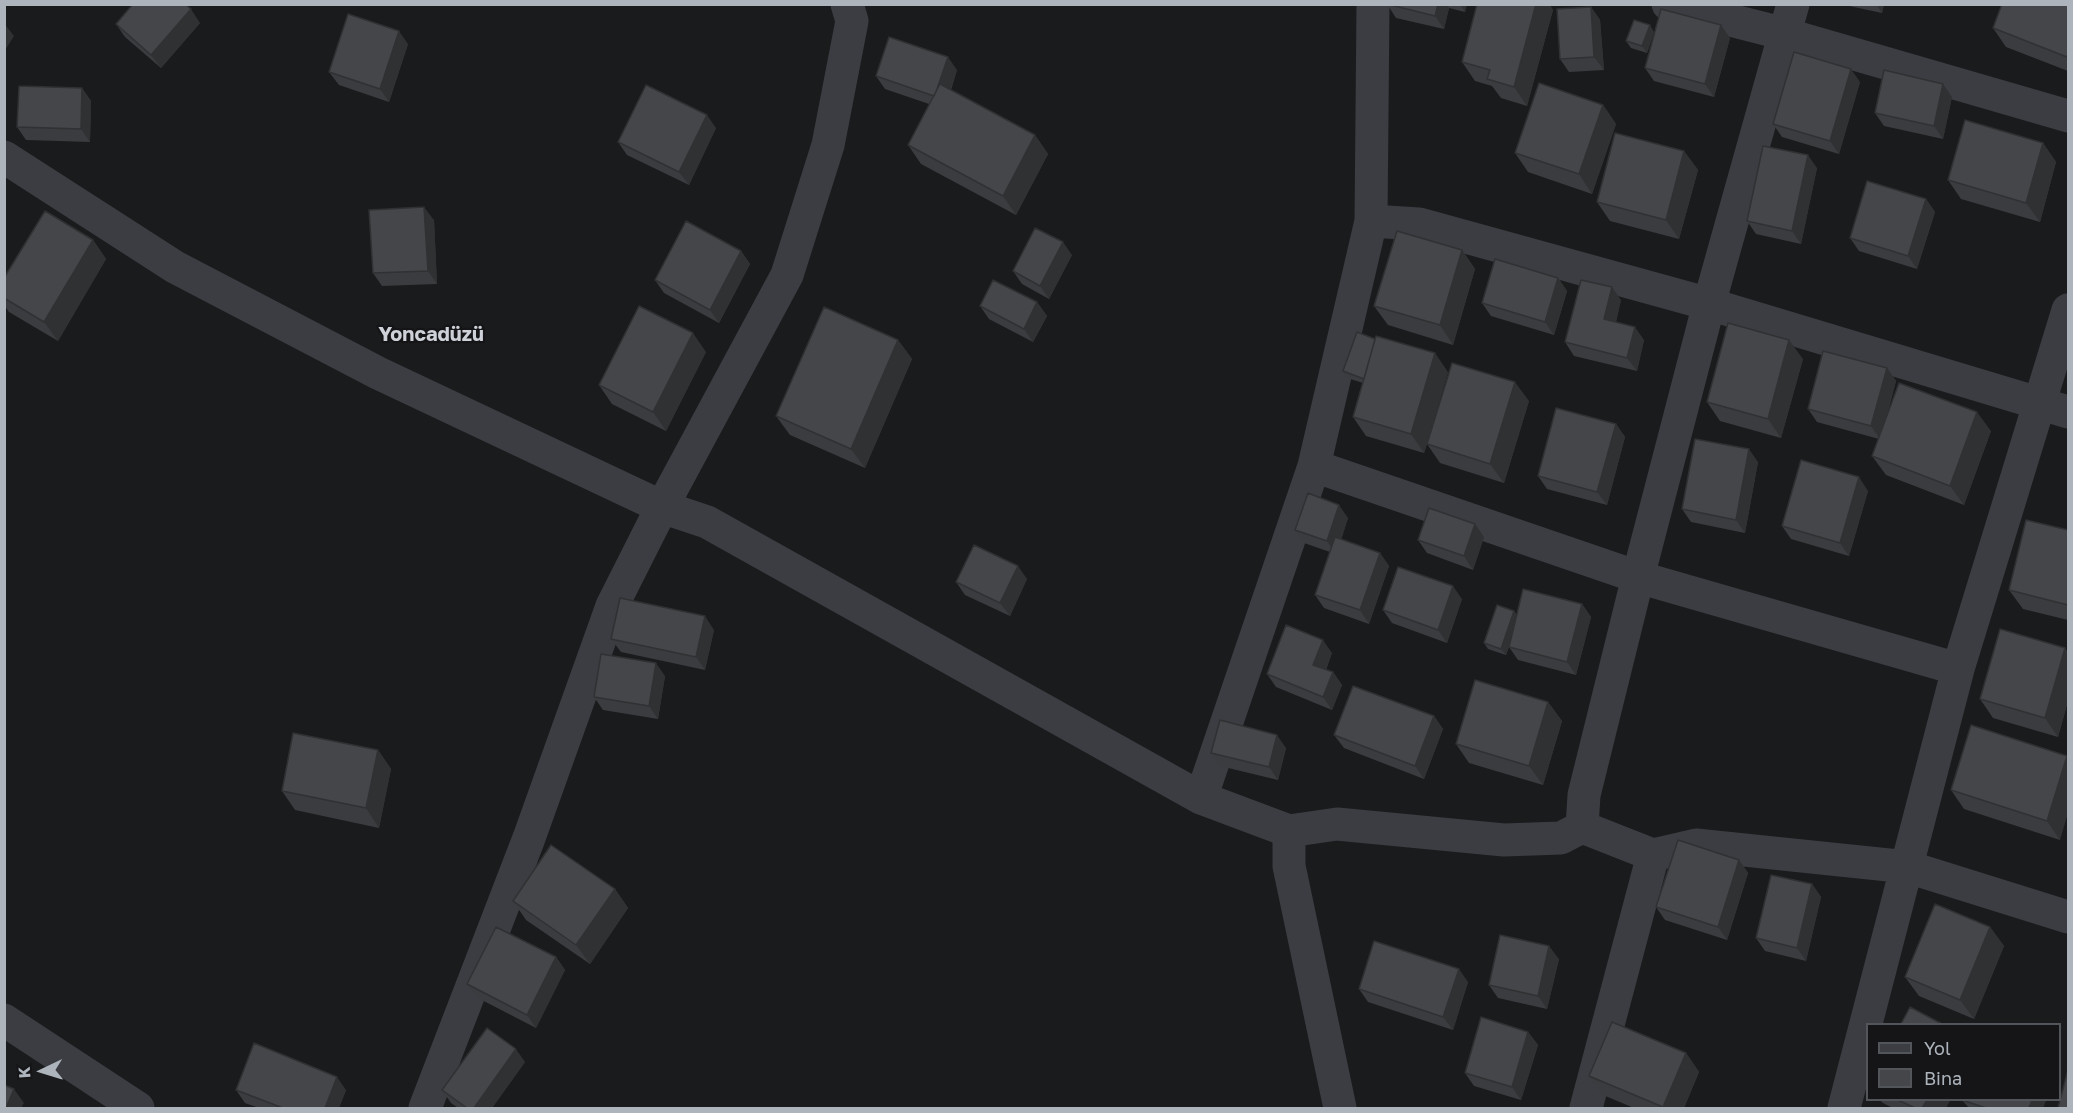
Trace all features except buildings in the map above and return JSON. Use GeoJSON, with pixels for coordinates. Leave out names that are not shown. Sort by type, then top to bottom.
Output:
{"type":"FeatureCollection","features":[{"type":"Feature","properties":{"kind":"street"},"geometry":{"type":"LineString","coordinates":[[425,1108],[529,838],[612,606],[662,507],[787,275],[828,145],[852,21],[847,4]]}},
{"type":"Feature","properties":{"kind":"street"},"geometry":{"type":"LineString","coordinates":[[1201,798],[1314,466],[1371,221],[1373,4]]}},
{"type":"Feature","properties":{"kind":"street"},"geometry":{"type":"LineString","coordinates":[[1668,4],[1789,20],[2068,116]]}},
{"type":"Feature","properties":{"kind":"street"},"geometry":{"type":"LineString","coordinates":[[1582,827],[1584,795],[1638,578],[1709,304],[1789,20]]}},
{"type":"Feature","properties":{"kind":"street"},"geometry":{"type":"LineString","coordinates":[[4,157],[175,267],[378,374],[662,507],[707,522],[1201,798],[1289,831],[1337,824],[1504,840],[1561,838],[1582,827],[1653,855],[1696,845],[1908,867],[2068,917]]}},
{"type":"Feature","properties":{"kind":"street"},"geometry":{"type":"LineString","coordinates":[[1371,221],[1419,224],[1709,304],[2055,408]]}},
{"type":"Feature","properties":{"kind":"street"},"geometry":{"type":"LineString","coordinates":[[1867,1023],[1958,669],[2055,408],[2068,310]]}},
{"type":"Feature","properties":{"kind":"street"},"geometry":{"type":"LineString","coordinates":[[1314,466],[1638,578],[1958,669]]}},
{"type":"Feature","properties":{"kind":"street"},"geometry":{"type":"LineString","coordinates":[[1289,831],[1289,866],[1340,1108]]}},
{"type":"Feature","properties":{"kind":"street"},"geometry":{"type":"LineString","coordinates":[[1586,1108],[1653,855]]}},
{"type":"Feature","properties":{"kind":"street"},"geometry":{"type":"LineString","coordinates":[[4,1020],[138,1108]]}},
{"type":"Feature","properties":{"kind":"street"},"geometry":{"type":"LineString","coordinates":[[1844,1108],[1866,1025]]}},
{"type":"Feature","properties":{"kind":"district","name":"Yoncadüzü"},"geometry":{"type":"Point","coordinates":[431,335]}}]}
